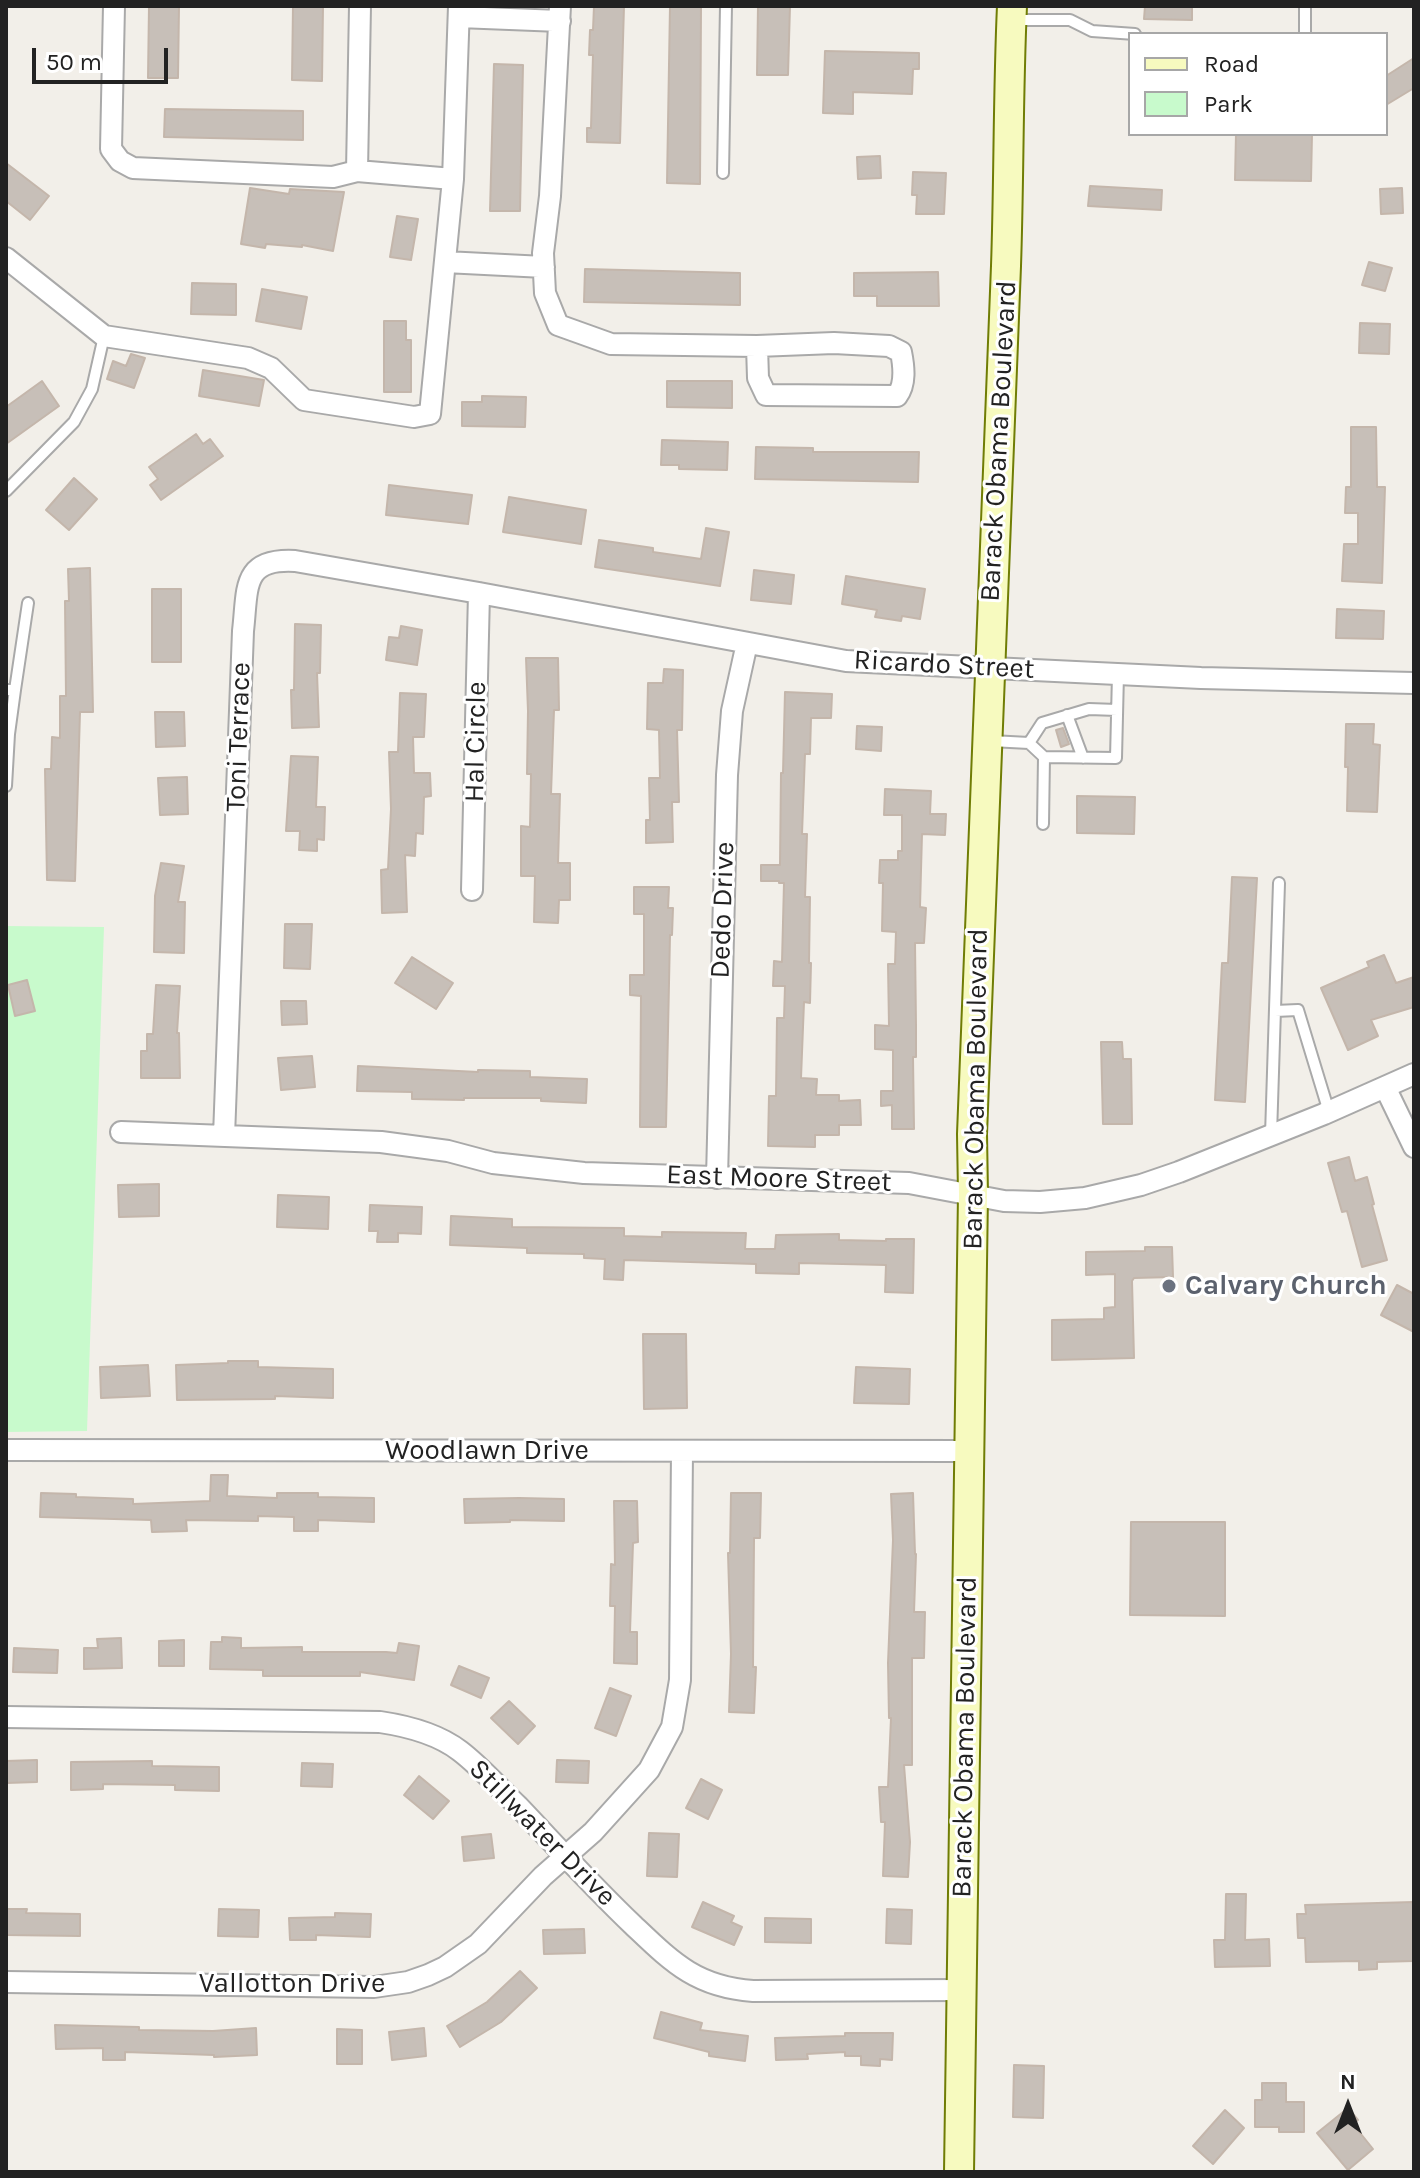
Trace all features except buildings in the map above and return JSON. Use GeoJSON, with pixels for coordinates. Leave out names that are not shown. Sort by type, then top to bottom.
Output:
{"type":"FeatureCollection","features":[{"type":"Feature","properties":{"kind":"main road","name":"Barack Obama Boulevard"},"geometry":{"type":"LineString","coordinates":[[959,2172],[972,1134],[1007,238],[1012,13]]}},
{"type":"Feature","properties":{"kind":"street"},"geometry":{"type":"LineString","coordinates":[[114,6],[111,149],[120,161],[133,168],[333,177],[357,171],[453,179]]}},
{"type":"Feature","properties":{"kind":"street"},"geometry":{"type":"LineString","coordinates":[[357,171],[360,6]]}},
{"type":"Feature","properties":{"kind":"street"},"geometry":{"type":"LineString","coordinates":[[6,258],[104,336],[248,358],[271,368],[304,400],[414,417],[430,414],[453,179],[459,12],[560,14],[550,196],[543,253],[545,293],[558,325],[611,344],[757,346],[834,343],[889,346],[901,352],[904,366],[902,389],[897,396],[766,395],[758,378],[757,346]]}},
{"type":"Feature","properties":{"kind":"street"},"geometry":{"type":"LineString","coordinates":[[445,262],[544,267]]}},
{"type":"Feature","properties":{"kind":"street","name":"Toni Terrace"},"geometry":{"type":"LineString","coordinates":[[224,1136],[243,631],[250,577],[260,566],[295,561],[479,593]]}},
{"type":"Feature","properties":{"kind":"street","name":"Ricardo Street"},"geometry":{"type":"LineString","coordinates":[[479,593],[846,661],[1118,674],[1414,683]]}},
{"type":"Feature","properties":{"kind":"street","name":"Hal Circle"},"geometry":{"type":"LineString","coordinates":[[472,890],[479,593]]}},
{"type":"Feature","properties":{"kind":"street","name":"Dedo Drive"},"geometry":{"type":"LineString","coordinates":[[717,1178],[727,775],[732,711],[747,643]]}},
{"type":"Feature","properties":{"kind":"street","name":"East Moore Street"},"geometry":{"type":"LineString","coordinates":[[121,1132],[381,1142],[548,1170],[909,1183],[1004,1201],[1040,1202],[1109,1193],[1179,1172],[1414,1074]]}},
{"type":"Feature","properties":{"kind":"street"},"geometry":{"type":"LineString","coordinates":[[1385,1087],[1414,1147]]}},
{"type":"Feature","properties":{"kind":"street","name":"Woodlawn Drive"},"geometry":{"type":"LineString","coordinates":[[6,1450],[968,1451]]}},
{"type":"Feature","properties":{"kind":"street","name":"Vallotton Drive"},"geometry":{"type":"LineString","coordinates":[[6,1982],[374,1987],[408,1982],[445,1967],[478,1944],[593,1832],[643,1777],[672,1727],[680,1680],[682,1451]]}},
{"type":"Feature","properties":{"kind":"street","name":"Stillwater Drive"},"geometry":{"type":"LineString","coordinates":[[6,1717],[398,1725],[439,1739],[459,1750],[596,1890],[671,1961],[688,1973],[721,1986],[753,1991],[962,1990]]}},
{"type":"Feature","properties":{"kind":"lane"},"geometry":{"type":"LineString","coordinates":[[723,173],[726,6]]}},
{"type":"Feature","properties":{"kind":"lane"},"geometry":{"type":"LineString","coordinates":[[1070,6],[1070,20]]}},
{"type":"Feature","properties":{"kind":"lane"},"geometry":{"type":"LineString","coordinates":[[1305,6],[1305,32]]}},
{"type":"Feature","properties":{"kind":"lane"},"geometry":{"type":"LineString","coordinates":[[1012,13],[1070,20],[1092,31],[1128,34]]}},
{"type":"Feature","properties":{"kind":"lane"},"geometry":{"type":"LineString","coordinates":[[6,491],[74,422],[92,389],[104,336]]}},
{"type":"Feature","properties":{"kind":"lane"},"geometry":{"type":"LineString","coordinates":[[6,786],[11,690],[28,603]]}},
{"type":"Feature","properties":{"kind":"lane"},"geometry":{"type":"LineString","coordinates":[[986,741],[1029,743],[1044,757],[1116,758],[1118,674]]}},
{"type":"Feature","properties":{"kind":"lane"},"geometry":{"type":"LineString","coordinates":[[1029,743],[1042,723],[1089,709],[1117,710]]}},
{"type":"Feature","properties":{"kind":"lane"},"geometry":{"type":"LineString","coordinates":[[1067,715],[1083,758]]}},
{"type":"Feature","properties":{"kind":"lane"},"geometry":{"type":"LineString","coordinates":[[1043,824],[1044,757]]}},
{"type":"Feature","properties":{"kind":"lane"},"geometry":{"type":"LineString","coordinates":[[1271,1135],[1279,883]]}},
{"type":"Feature","properties":{"kind":"lane"},"geometry":{"type":"LineString","coordinates":[[1275,1011],[1298,1010],[1329,1112]]}},
{"type":"Feature","properties":{"kind":"green space"},"geometry":{"type":"Polygon","coordinates":[[[6,926],[104,927],[87,1431],[6,1432],[6,926]]]}},
{"type":"Feature","properties":{"kind":"place","name":"Calvary Church"},"geometry":{"type":"Point","coordinates":[1169,1286]}}]}
